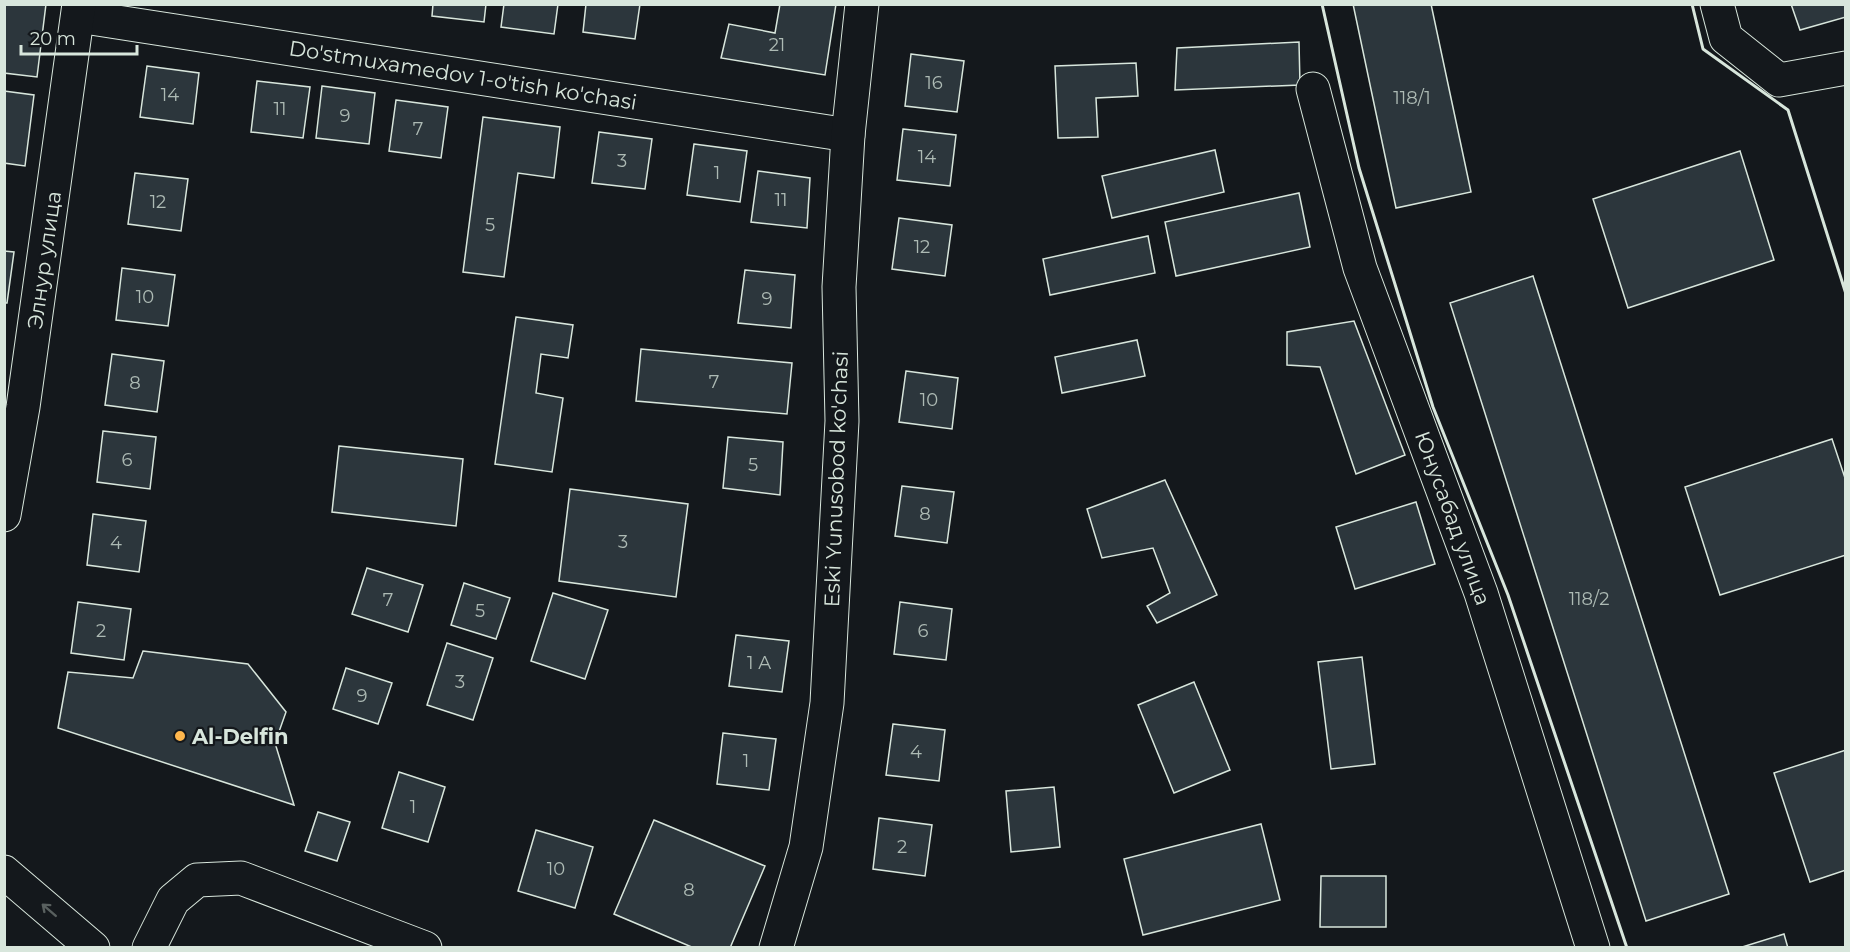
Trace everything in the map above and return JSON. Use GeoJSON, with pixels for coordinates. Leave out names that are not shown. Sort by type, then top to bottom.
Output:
{"type":"FeatureCollection","features":[{"type":"Feature","properties":{"kind":"street","name":"Eski Yunusobod ko'chasi"},"geometry":{"type":"LineString","coordinates":[[776,948],[806,847],[827,703],[842,421],[839,287],[848,135],[862,4]]}},
{"type":"Feature","properties":{"kind":"street"},"geometry":{"type":"LineString","coordinates":[[1717,4],[1726,38],[1779,80],[1845,69]]}},
{"type":"Feature","properties":{"kind":"street","name":"Do'stmuxamedov 1-o'tish ko'chasi"},"geometry":{"type":"LineString","coordinates":[[79,10],[848,135]]}},
{"type":"Feature","properties":{"kind":"street","name":"Элнур улица"},"geometry":{"type":"LineString","coordinates":[[4,515],[23,407],[79,10]]}},
{"type":"Feature","properties":{"kind":"street","name":"Юнусабад улица"},"geometry":{"type":"LineString","coordinates":[[1313,89],[1360,268],[1481,593],[1593,948]]}},
{"type":"Feature","properties":{"kind":"street"},"geometry":{"type":"LineString","coordinates":[[4,872],[93,948]]}},
{"type":"Feature","properties":{"kind":"street"},"geometry":{"type":"LineString","coordinates":[[149,948],[173,900],[198,880],[241,878],[424,948]]}},
{"type":"Feature","properties":{"kind":"building"},"geometry":{"type":"Polygon","coordinates":[[[4,4],[46,4],[37,77],[4,73],[4,4]]]}},
{"type":"Feature","properties":{"kind":"building"},"geometry":{"type":"Polygon","coordinates":[[[433,4],[486,4],[484,22],[432,16],[433,4]]]}},
{"type":"Feature","properties":{"kind":"building"},"geometry":{"type":"Polygon","coordinates":[[[504,4],[558,4],[554,34],[501,27],[504,4]]]}},
{"type":"Feature","properties":{"kind":"building"},"geometry":{"type":"Polygon","coordinates":[[[586,4],[640,4],[635,39],[583,32],[586,4]]]}},
{"type":"Feature","properties":{"kind":"building"},"geometry":{"type":"Polygon","coordinates":[[[780,4],[836,4],[825,75],[721,58],[729,24],[775,33],[780,4]]]}},
{"type":"Feature","properties":{"kind":"building"},"geometry":{"type":"Polygon","coordinates":[[[1353,4],[1431,4],[1471,192],[1396,208],[1353,4]]]}},
{"type":"Feature","properties":{"kind":"building"},"geometry":{"type":"Polygon","coordinates":[[[1791,4],[1846,4],[1846,17],[1800,30],[1791,4]]]}},
{"type":"Feature","properties":{"kind":"building"},"geometry":{"type":"Polygon","coordinates":[[[1299,42],[1300,85],[1175,90],[1177,48],[1299,42]]]}},
{"type":"Feature","properties":{"kind":"building"},"geometry":{"type":"Polygon","coordinates":[[[911,54],[964,61],[957,112],[905,106],[911,54]]]}},
{"type":"Feature","properties":{"kind":"building"},"geometry":{"type":"Polygon","coordinates":[[[1136,63],[1138,96],[1096,98],[1098,137],[1058,138],[1055,66],[1136,63]]]}},
{"type":"Feature","properties":{"kind":"building"},"geometry":{"type":"Polygon","coordinates":[[[147,66],[199,73],[193,124],[140,117],[147,66]]]}},
{"type":"Feature","properties":{"kind":"building"},"geometry":{"type":"Polygon","coordinates":[[[257,81],[310,87],[303,138],[251,132],[257,81]]]}},
{"type":"Feature","properties":{"kind":"building"},"geometry":{"type":"Polygon","coordinates":[[[322,86],[375,93],[369,144],[316,138],[322,86]]]}},
{"type":"Feature","properties":{"kind":"building"},"geometry":{"type":"Polygon","coordinates":[[[4,91],[34,95],[25,166],[4,163],[4,91]]]}},
{"type":"Feature","properties":{"kind":"building"},"geometry":{"type":"Polygon","coordinates":[[[396,100],[448,107],[441,158],[389,151],[396,100]]]}},
{"type":"Feature","properties":{"kind":"building"},"geometry":{"type":"Polygon","coordinates":[[[483,117],[560,127],[554,178],[518,173],[504,277],[463,272],[483,117]]]}},
{"type":"Feature","properties":{"kind":"building"},"geometry":{"type":"Polygon","coordinates":[[[903,129],[956,135],[950,186],[897,180],[903,129]]]}},
{"type":"Feature","properties":{"kind":"building"},"geometry":{"type":"Polygon","coordinates":[[[599,132],[652,139],[645,189],[592,183],[599,132]]]}},
{"type":"Feature","properties":{"kind":"building"},"geometry":{"type":"Polygon","coordinates":[[[694,144],[747,151],[740,202],[687,195],[694,144]]]}},
{"type":"Feature","properties":{"kind":"building"},"geometry":{"type":"Polygon","coordinates":[[[1215,150],[1224,192],[1112,218],[1102,176],[1215,150]]]}},
{"type":"Feature","properties":{"kind":"building"},"geometry":{"type":"Polygon","coordinates":[[[1740,151],[1774,260],[1628,308],[1593,199],[1740,151]]]}},
{"type":"Feature","properties":{"kind":"building"},"geometry":{"type":"Polygon","coordinates":[[[758,171],[810,178],[807,228],[751,222],[758,171]]]}},
{"type":"Feature","properties":{"kind":"building"},"geometry":{"type":"Polygon","coordinates":[[[135,173],[188,179],[181,231],[128,224],[135,173]]]}},
{"type":"Feature","properties":{"kind":"building"},"geometry":{"type":"Polygon","coordinates":[[[1299,193],[1310,247],[1176,276],[1165,222],[1299,193]]]}},
{"type":"Feature","properties":{"kind":"building"},"geometry":{"type":"Polygon","coordinates":[[[899,218],[952,225],[945,276],[892,269],[899,218]]]}},
{"type":"Feature","properties":{"kind":"building"},"geometry":{"type":"Polygon","coordinates":[[[1148,236],[1155,273],[1050,295],[1043,259],[1148,236]]]}},
{"type":"Feature","properties":{"kind":"building"},"geometry":{"type":"Polygon","coordinates":[[[4,251],[14,252],[7,303],[4,303],[4,251]]]}},
{"type":"Feature","properties":{"kind":"building"},"geometry":{"type":"Polygon","coordinates":[[[122,268],[175,275],[168,326],[116,320],[122,268]]]}},
{"type":"Feature","properties":{"kind":"building"},"geometry":{"type":"Polygon","coordinates":[[[745,270],[795,275],[791,328],[738,323],[745,270]]]}},
{"type":"Feature","properties":{"kind":"building"},"geometry":{"type":"Polygon","coordinates":[[[1533,276],[1729,894],[1646,921],[1450,303],[1533,276]]]}},
{"type":"Feature","properties":{"kind":"building"},"geometry":{"type":"Polygon","coordinates":[[[516,317],[573,325],[568,358],[541,354],[536,393],[563,398],[552,472],[495,464],[516,317]]]}},
{"type":"Feature","properties":{"kind":"building"},"geometry":{"type":"Polygon","coordinates":[[[1354,321],[1405,455],[1356,474],[1320,367],[1287,365],[1287,332],[1354,321]]]}},
{"type":"Feature","properties":{"kind":"building"},"geometry":{"type":"Polygon","coordinates":[[[1137,340],[1145,376],[1062,393],[1055,357],[1137,340]]]}},
{"type":"Feature","properties":{"kind":"building"},"geometry":{"type":"Polygon","coordinates":[[[641,349],[792,363],[787,414],[636,401],[641,349]]]}},
{"type":"Feature","properties":{"kind":"building"},"geometry":{"type":"Polygon","coordinates":[[[112,354],[164,361],[157,412],[105,405],[112,354]]]}},
{"type":"Feature","properties":{"kind":"building"},"geometry":{"type":"Polygon","coordinates":[[[906,371],[958,378],[952,429],[899,422],[906,371]]]}},
{"type":"Feature","properties":{"kind":"building"},"geometry":{"type":"Polygon","coordinates":[[[103,431],[156,437],[150,489],[97,482],[103,431]]]}},
{"type":"Feature","properties":{"kind":"building"},"geometry":{"type":"Polygon","coordinates":[[[728,437],[783,442],[780,495],[723,488],[728,437]]]}},
{"type":"Feature","properties":{"kind":"building"},"geometry":{"type":"Polygon","coordinates":[[[1832,439],[1846,481],[1846,555],[1720,595],[1685,487],[1832,439]]]}},
{"type":"Feature","properties":{"kind":"building"},"geometry":{"type":"Polygon","coordinates":[[[339,446],[463,459],[456,526],[332,512],[339,446]]]}},
{"type":"Feature","properties":{"kind":"building"},"geometry":{"type":"Polygon","coordinates":[[[1165,480],[1217,595],[1157,623],[1147,606],[1170,593],[1153,548],[1102,558],[1087,509],[1165,480]]]}},
{"type":"Feature","properties":{"kind":"building"},"geometry":{"type":"Polygon","coordinates":[[[902,486],[954,492],[947,543],[895,536],[902,486]]]}},
{"type":"Feature","properties":{"kind":"building"},"geometry":{"type":"Polygon","coordinates":[[[570,489],[688,504],[676,597],[559,581],[570,489]]]}},
{"type":"Feature","properties":{"kind":"building"},"geometry":{"type":"Polygon","coordinates":[[[1416,502],[1435,564],[1355,589],[1336,527],[1416,502]]]}},
{"type":"Feature","properties":{"kind":"building"},"geometry":{"type":"Polygon","coordinates":[[[93,514],[146,521],[139,572],[87,565],[93,514]]]}},
{"type":"Feature","properties":{"kind":"building"},"geometry":{"type":"Polygon","coordinates":[[[367,568],[423,585],[408,632],[352,614],[367,568]]]}},
{"type":"Feature","properties":{"kind":"building"},"geometry":{"type":"Polygon","coordinates":[[[464,583],[510,598],[496,639],[451,625],[464,583]]]}},
{"type":"Feature","properties":{"kind":"building"},"geometry":{"type":"Polygon","coordinates":[[[553,593],[608,610],[585,679],[531,661],[553,593]]]}},
{"type":"Feature","properties":{"kind":"building"},"geometry":{"type":"Polygon","coordinates":[[[78,602],[131,609],[124,660],[71,653],[78,602]]]}},
{"type":"Feature","properties":{"kind":"building"},"geometry":{"type":"Polygon","coordinates":[[[900,602],[952,609],[946,660],[894,654],[900,602]]]}},
{"type":"Feature","properties":{"kind":"building"},"geometry":{"type":"Polygon","coordinates":[[[736,635],[789,641],[782,692],[729,686],[736,635]]]}},
{"type":"Feature","properties":{"kind":"building"},"geometry":{"type":"Polygon","coordinates":[[[447,643],[493,658],[473,720],[427,705],[447,643]]]}},
{"type":"Feature","properties":{"kind":"building","name":"Al-Delfin"},"geometry":{"type":"Polygon","coordinates":[[[143,651],[248,664],[286,712],[275,743],[294,805],[58,728],[68,672],[133,678],[143,651]]]}},
{"type":"Feature","properties":{"kind":"building"},"geometry":{"type":"Polygon","coordinates":[[[1362,657],[1375,764],[1331,769],[1318,662],[1362,657]]]}},
{"type":"Feature","properties":{"kind":"building"},"geometry":{"type":"Polygon","coordinates":[[[346,668],[392,683],[378,724],[333,709],[346,668]]]}},
{"type":"Feature","properties":{"kind":"building"},"geometry":{"type":"Polygon","coordinates":[[[1194,682],[1230,770],[1174,793],[1138,705],[1194,682]]]}},
{"type":"Feature","properties":{"kind":"building"},"geometry":{"type":"Polygon","coordinates":[[[893,724],[945,730],[939,781],[886,775],[893,724]]]}},
{"type":"Feature","properties":{"kind":"building"},"geometry":{"type":"Polygon","coordinates":[[[723,733],[776,739],[769,790],[717,784],[723,733]]]}},
{"type":"Feature","properties":{"kind":"building"},"geometry":{"type":"Polygon","coordinates":[[[1846,750],[1846,870],[1810,882],[1774,773],[1846,750]]]}},
{"type":"Feature","properties":{"kind":"building"},"geometry":{"type":"Polygon","coordinates":[[[399,772],[445,787],[428,842],[382,828],[399,772]]]}},
{"type":"Feature","properties":{"kind":"building"},"geometry":{"type":"Polygon","coordinates":[[[1054,787],[1060,847],[1011,852],[1006,791],[1054,787]]]}},
{"type":"Feature","properties":{"kind":"building"},"geometry":{"type":"Polygon","coordinates":[[[318,812],[350,822],[337,861],[305,851],[318,812]]]}},
{"type":"Feature","properties":{"kind":"building"},"geometry":{"type":"Polygon","coordinates":[[[879,818],[932,825],[925,876],[873,869],[879,818]]]}},
{"type":"Feature","properties":{"kind":"building"},"geometry":{"type":"Polygon","coordinates":[[[654,820],[765,866],[730,948],[694,948],[614,914],[654,820]]]}},
{"type":"Feature","properties":{"kind":"building"},"geometry":{"type":"Polygon","coordinates":[[[1261,824],[1280,900],[1143,935],[1124,859],[1261,824]]]}},
{"type":"Feature","properties":{"kind":"building"},"geometry":{"type":"Polygon","coordinates":[[[536,830],[593,847],[575,908],[518,891],[536,830]]]}},
{"type":"Feature","properties":{"kind":"building"},"geometry":{"type":"Polygon","coordinates":[[[1321,876],[1386,876],[1386,927],[1320,927],[1321,876]]]}},
{"type":"Feature","properties":{"kind":"building"},"geometry":{"type":"Polygon","coordinates":[[[1784,934],[1788,948],[1739,948],[1784,934]]]}},
{"type":"Feature","properties":{"kind":"wall"},"geometry":{"type":"LineString","coordinates":[[1322,4],[1359,168],[1433,407],[1508,595],[1627,948]]}},
{"type":"Feature","properties":{"kind":"wall"},"geometry":{"type":"LineString","coordinates":[[1692,4],[1703,49],[1788,110],[1846,294]]}},
{"type":"Feature","properties":{"kind":"place","name":"Al-Delfin"},"geometry":{"type":"Point","coordinates":[180,736]}}]}
